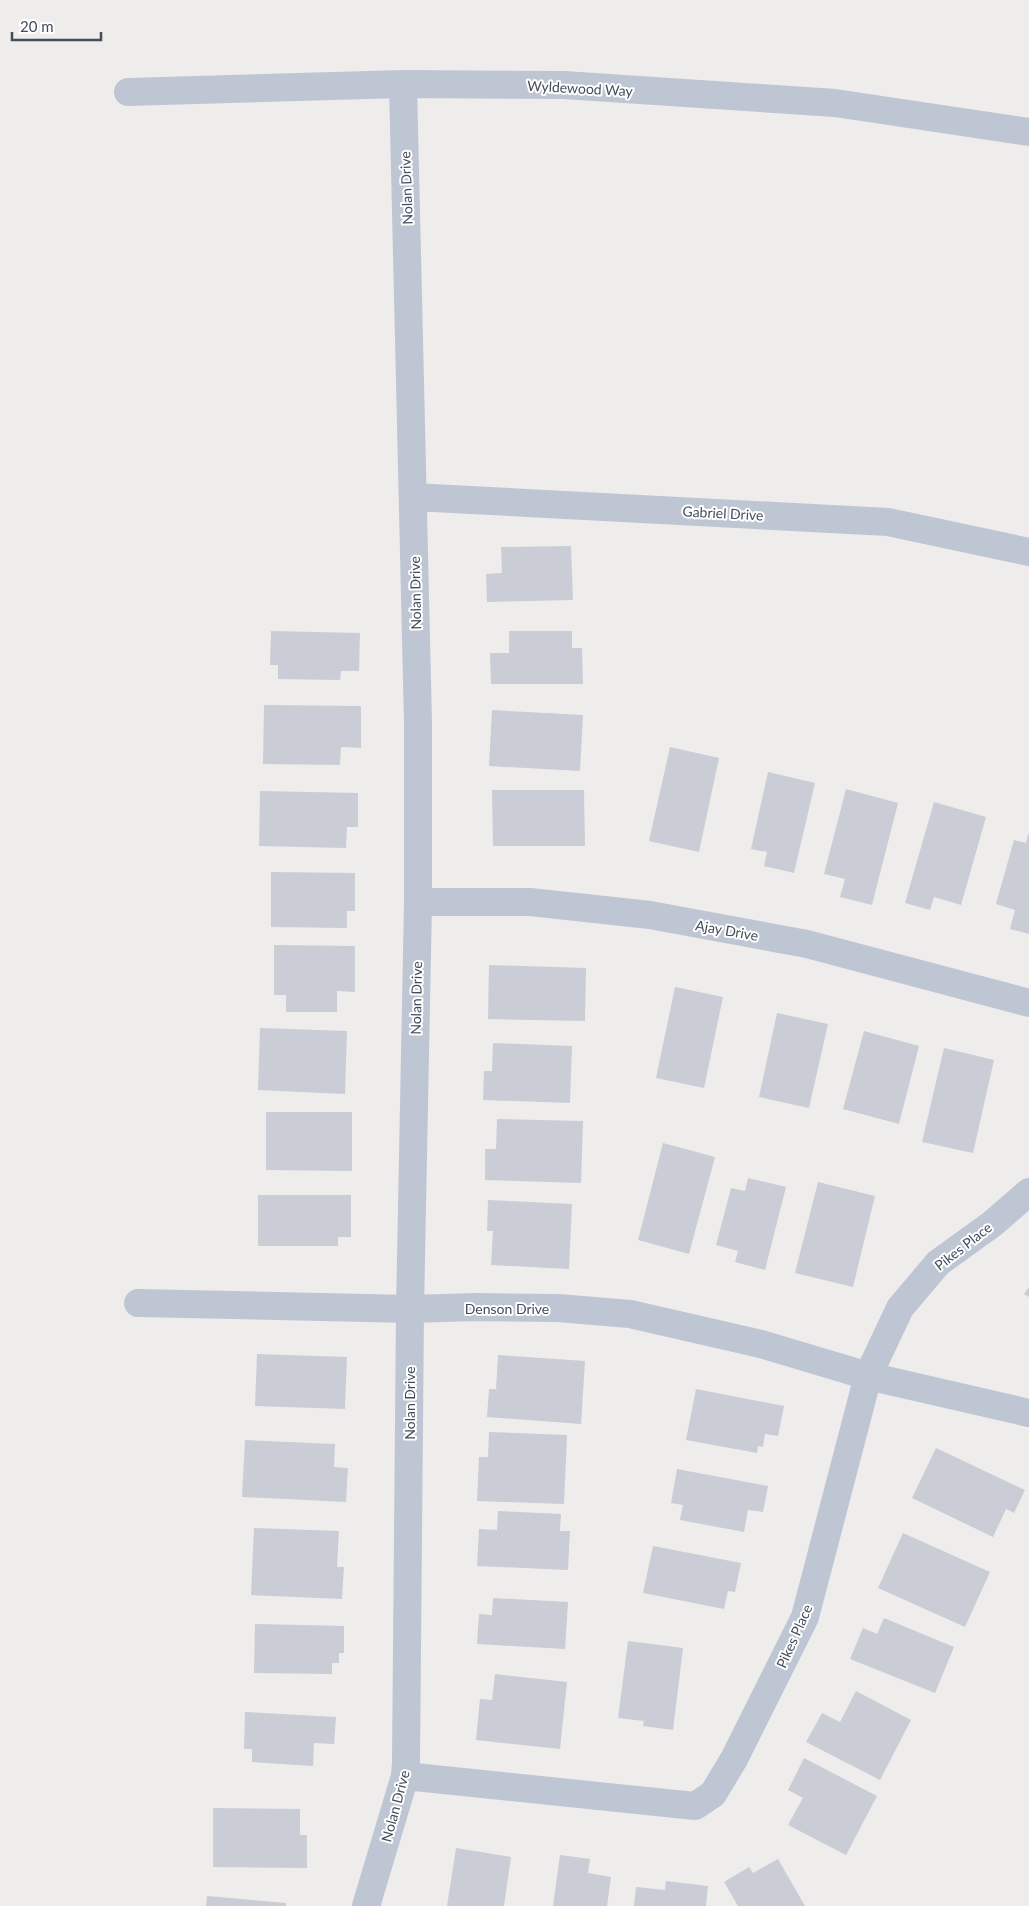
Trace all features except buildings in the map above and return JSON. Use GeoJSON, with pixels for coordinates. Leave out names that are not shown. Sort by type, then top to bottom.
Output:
{"type":"FeatureCollection","features":[{"type":"Feature","properties":{"kind":"street","name":"Wyldewood Way"},"geometry":{"type":"LineString","coordinates":[[128,92],[403,84],[564,85],[834,103],[1029,132]]}},
{"type":"Feature","properties":{"kind":"street","name":"Nolan Drive"},"geometry":{"type":"LineString","coordinates":[[366,1906],[405,1776],[410,1309],[418,902],[418,724],[403,84]]}},
{"type":"Feature","properties":{"kind":"street","name":"Gabriel Drive"},"geometry":{"type":"LineString","coordinates":[[413,496],[888,522],[1029,552]]}},
{"type":"Feature","properties":{"kind":"street","name":"Ajay Drive"},"geometry":{"type":"LineString","coordinates":[[418,902],[530,902],[650,916],[807,944],[1029,1003]]}},
{"type":"Feature","properties":{"kind":"street","name":"Pikes Place"},"geometry":{"type":"LineString","coordinates":[[405,1776],[695,1806],[714,1794],[734,1759],[805,1617],[868,1376],[900,1308],[938,1263],[992,1224],[1029,1192]]}},
{"type":"Feature","properties":{"kind":"street","name":"Denson Drive"},"geometry":{"type":"LineString","coordinates":[[138,1303],[410,1309],[476,1307],[558,1308],[630,1314],[761,1344],[868,1376],[1029,1413]]}}]}
